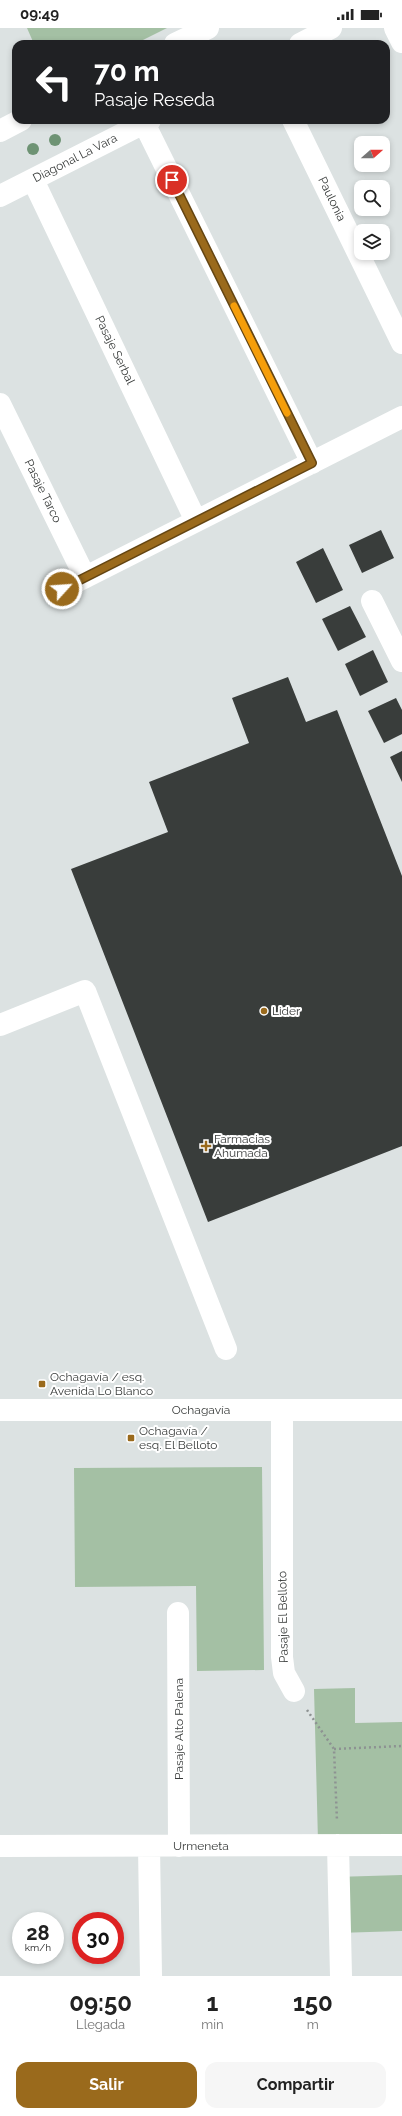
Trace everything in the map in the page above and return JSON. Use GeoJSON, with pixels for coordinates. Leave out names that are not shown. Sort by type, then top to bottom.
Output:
{"type":"FeatureCollection","features":[{"type":"Feature","properties":{"kind":"street"},"geometry":{"type":"LineString","coordinates":[[183,40],[208,28]]}},
{"type":"Feature","properties":{"kind":"street"},"geometry":{"type":"LineString","coordinates":[[308,40],[331,28]]}},
{"type":"Feature","properties":{"kind":"street"},"geometry":{"type":"LineString","coordinates":[[395,28],[402,42]]}},
{"type":"Feature","properties":{"kind":"street"},"geometry":{"type":"LineString","coordinates":[[0,130],[13,124]]}},
{"type":"Feature","properties":{"kind":"street","name":"Diagonal La Vara"},"geometry":{"type":"LineString","coordinates":[[0,196],[141,124]]}},
{"type":"Feature","properties":{"kind":"street"},"geometry":{"type":"LineString","coordinates":[[148,124],[312,463]]}},
{"type":"Feature","properties":{"kind":"street","name":"Paulonia"},"geometry":{"type":"LineString","coordinates":[[295,124],[402,343]]}},
{"type":"Feature","properties":{"kind":"street","name":"Pasaje Serbal"},"geometry":{"type":"LineString","coordinates":[[33,180],[196,521]]}},
{"type":"Feature","properties":{"kind":"street","name":"Pasaje Tarco"},"geometry":{"type":"LineString","coordinates":[[0,404],[86,578]]}},
{"type":"Feature","properties":{"kind":"street"},"geometry":{"type":"LineString","coordinates":[[62,589],[402,417]]}},
{"type":"Feature","properties":{"kind":"street"},"geometry":{"type":"LineString","coordinates":[[372,601],[402,661]]}},
{"type":"Feature","properties":{"kind":"street"},"geometry":{"type":"LineString","coordinates":[[0,1025],[85,991],[226,1349]]}},
{"type":"Feature","properties":{"kind":"street","name":"Ochagavía"},"geometry":{"type":"LineString","coordinates":[[0,1410],[402,1410]]}},
{"type":"Feature","properties":{"kind":"street","name":"Pasaje El Belloto"},"geometry":{"type":"LineString","coordinates":[[282,1410],[282,1657],[284,1673],[294,1691]]}},
{"type":"Feature","properties":{"kind":"street","name":"Pasaje Alto Palena"},"geometry":{"type":"LineString","coordinates":[[178,1612],[179,1846]]}},
{"type":"Feature","properties":{"kind":"street","name":"Urmeneta"},"geometry":{"type":"LineString","coordinates":[[0,1846],[402,1845]]}},
{"type":"Feature","properties":{"kind":"street"},"geometry":{"type":"LineString","coordinates":[[150,1846],[151,1976]]}},
{"type":"Feature","properties":{"kind":"street"},"geometry":{"type":"LineString","coordinates":[[338,1846],[341,1976]]}},
{"type":"Feature","properties":{"kind":"path"},"geometry":{"type":"LineString","coordinates":[[294,1691],[334,1749],[338,1846]]}},
{"type":"Feature","properties":{"kind":"path"},"geometry":{"type":"LineString","coordinates":[[334,1749],[402,1746]]}},
{"type":"Feature","properties":{"kind":"green space"},"geometry":{"type":"Polygon","coordinates":[[[27,28],[167,28],[143,40],[32,40],[27,28]]]}},
{"type":"Feature","properties":{"kind":"green space"},"geometry":{"type":"Polygon","coordinates":[[[262,1467],[264,1670],[197,1671],[196,1586],[75,1587],[74,1468],[262,1467]]]}},
{"type":"Feature","properties":{"kind":"green space"},"geometry":{"type":"Polygon","coordinates":[[[355,1688],[355,1723],[402,1722],[402,1839],[318,1841],[314,1689],[355,1688]]]}},
{"type":"Feature","properties":{"kind":"green space"},"geometry":{"type":"Polygon","coordinates":[[[402,1875],[402,1931],[337,1933],[335,1877],[402,1875]]]}},
{"type":"Feature","properties":{"kind":"building"},"geometry":{"type":"Polygon","coordinates":[[[381,530],[394,558],[362,573],[349,545],[381,530]]]}},
{"type":"Feature","properties":{"kind":"building"},"geometry":{"type":"Polygon","coordinates":[[[323,548],[343,590],[316,603],[296,562],[323,548]]]}},
{"type":"Feature","properties":{"kind":"building"},"geometry":{"type":"Polygon","coordinates":[[[350,606],[366,637],[338,651],[322,619],[350,606]]]}},
{"type":"Feature","properties":{"kind":"building"},"geometry":{"type":"Polygon","coordinates":[[[373,650],[388,682],[360,696],[345,664],[373,650]]]}},
{"type":"Feature","properties":{"kind":"building","name":"Lider"},"geometry":{"type":"Polygon","coordinates":[[[288,677],[306,722],[337,710],[402,876],[402,1146],[208,1222],[71,869],[168,832],[149,782],[249,743],[232,698],[288,677]]]}},
{"type":"Feature","properties":{"kind":"building"},"geometry":{"type":"Polygon","coordinates":[[[396,698],[402,710],[402,734],[384,743],[368,711],[396,698]]]}},
{"type":"Feature","properties":{"kind":"building"},"geometry":{"type":"Polygon","coordinates":[[[402,751],[402,782],[390,757],[402,751]]]}},
{"type":"Feature","properties":{"kind":"slow traffic"},"geometry":{"type":"LineString","coordinates":[[234,306],[287,413]]}},
{"type":"Feature","properties":{"kind":"place","name":"Lider"},"geometry":{"type":"Point","coordinates":[264,1011]}},
{"type":"Feature","properties":{"kind":"place","name":"Farmacias Ahumada"},"geometry":{"type":"Point","coordinates":[206,1146]}},
{"type":"Feature","properties":{"kind":"place","name":"Ochagavía / esq. Avenida Lo Blanco"},"geometry":{"type":"Point","coordinates":[42,1384]}},
{"type":"Feature","properties":{"kind":"place","name":"Ochagavía / esq. El Belloto"},"geometry":{"type":"Point","coordinates":[131,1438]}},
{"type":"Feature","properties":{"kind":"route"},"geometry":{"type":"LineString","coordinates":[[62,589],[312,463],[172,180]]}}]}
